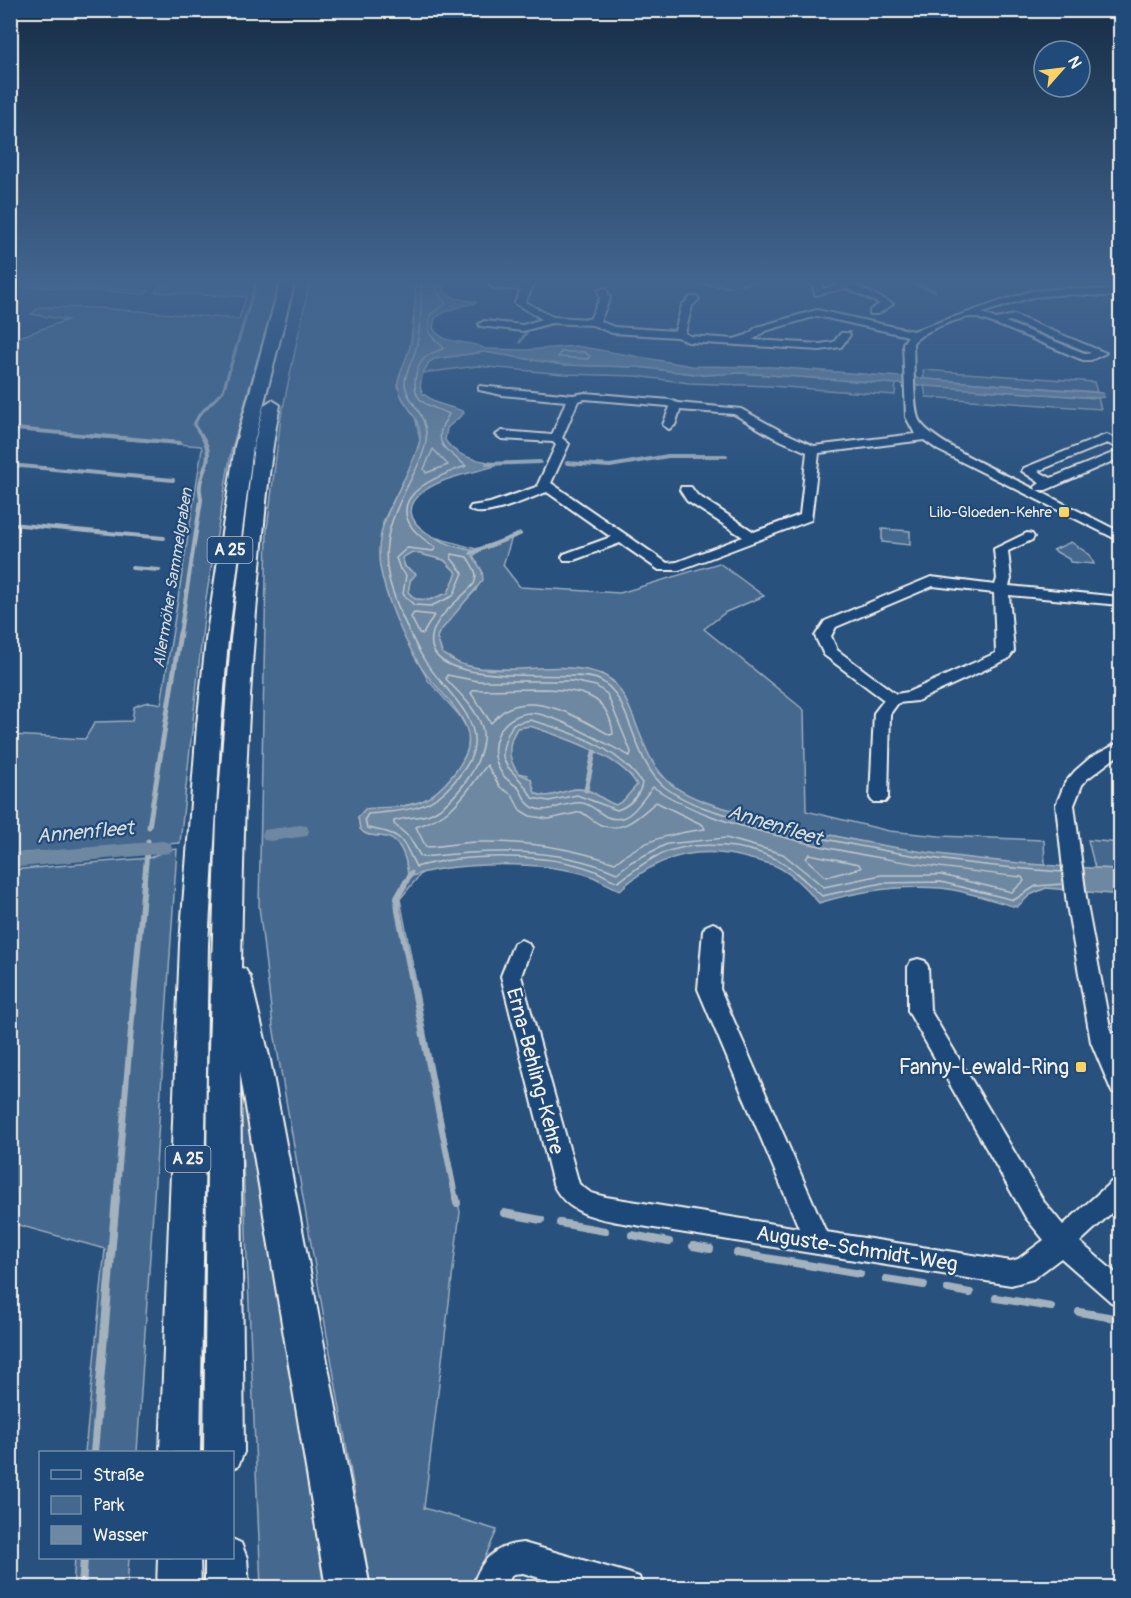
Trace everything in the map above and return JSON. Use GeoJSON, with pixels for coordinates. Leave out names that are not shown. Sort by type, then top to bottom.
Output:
{"type":"FeatureCollection","features":[{"type":"Feature","properties":{"kind":"highway","name":"A 25"},"geometry":{"type":"LineString","coordinates":[[224,1451],[226,940],[213,863],[201,825],[218,640],[244,446],[268,355]]}},
{"type":"Feature","properties":{"kind":"highway","name":"A 25"},"geometry":{"type":"LineString","coordinates":[[180,1451],[190,1071],[213,863],[230,820],[242,639],[263,445],[283,355]]}},
{"type":"Feature","properties":{"kind":"highway"},"geometry":{"type":"LineString","coordinates":[[226,940],[254,1060],[348,1587]]}},
{"type":"Feature","properties":{"kind":"highway"},"geometry":{"type":"LineString","coordinates":[[178,1587],[179,1559]]}},
{"type":"Feature","properties":{"kind":"highway"},"geometry":{"type":"LineString","coordinates":[[226,1559],[227,1587]]}},
{"type":"Feature","properties":{"kind":"street"},"geometry":{"type":"LineString","coordinates":[[909,355],[912,417],[924,436],[939,446],[1120,537]]}},
{"type":"Feature","properties":{"kind":"street"},"geometry":{"type":"LineString","coordinates":[[1078,355],[1087,358],[1097,355]]}},
{"type":"Feature","properties":{"kind":"street"},"geometry":{"type":"LineString","coordinates":[[483,388],[502,392],[573,398],[585,396],[737,411],[777,434],[813,450],[924,436]]}},
{"type":"Feature","properties":{"kind":"street"},"geometry":{"type":"LineString","coordinates":[[556,439],[573,398]]}},
{"type":"Feature","properties":{"kind":"street"},"geometry":{"type":"LineString","coordinates":[[669,425],[676,406]]}},
{"type":"Feature","properties":{"kind":"street"},"geometry":{"type":"LineString","coordinates":[[502,435],[556,439],[563,444],[544,484],[664,567],[705,557],[806,517],[813,450]]}},
{"type":"Feature","properties":{"kind":"street"},"geometry":{"type":"LineString","coordinates":[[1051,483],[1028,471],[1107,439],[1120,445]]}},
{"type":"Feature","properties":{"kind":"street"},"geometry":{"type":"LineString","coordinates":[[1031,491],[1120,454]]}},
{"type":"Feature","properties":{"kind":"street"},"geometry":{"type":"LineString","coordinates":[[476,510],[492,507],[548,487]]}},
{"type":"Feature","properties":{"kind":"street"},"geometry":{"type":"LineString","coordinates":[[686,490],[692,498],[754,538]]}},
{"type":"Feature","properties":{"kind":"street"},"geometry":{"type":"LineString","coordinates":[[727,520],[787,525]]}},
{"type":"Feature","properties":{"kind":"street"},"geometry":{"type":"LineString","coordinates":[[1027,537],[1000,549],[1004,579],[1001,590],[1006,651],[1002,656],[911,697],[893,699],[830,652],[823,636],[830,624],[931,581],[1001,590],[1120,601]]}},
{"type":"Feature","properties":{"kind":"street"},"geometry":{"type":"LineString","coordinates":[[569,557],[620,538]]}},
{"type":"Feature","properties":{"kind":"street"},"geometry":{"type":"LineString","coordinates":[[879,798],[882,713],[893,699]]}},
{"type":"Feature","properties":{"kind":"street"},"geometry":{"type":"LineString","coordinates":[[1120,747],[1096,762],[1081,775],[1065,805],[1077,905],[1120,1085]]}},
{"type":"Feature","properties":{"kind":"street"},"geometry":{"type":"LineString","coordinates":[[713,931],[709,989],[817,1241]]}},
{"type":"Feature","properties":{"kind":"street","name":"Erna-Behling-Kehre"},"geometry":{"type":"LineString","coordinates":[[521,948],[510,976],[565,1184],[570,1193]]}},
{"type":"Feature","properties":{"kind":"street"},"geometry":{"type":"LineString","coordinates":[[918,967],[919,1011],[1035,1210],[1062,1242],[1120,1293]]}},
{"type":"Feature","properties":{"kind":"street","name":"Auguste-Schmidt-Weg"},"geometry":{"type":"LineString","coordinates":[[570,1193],[579,1200],[600,1208],[1011,1273],[1024,1270],[1062,1242],[1120,1190]]}},
{"type":"Feature","properties":{"kind":"street"},"geometry":{"type":"LineString","coordinates":[[487,1587],[490,1575],[499,1564],[510,1558],[523,1558],[589,1584],[628,1587]]}},
{"type":"Feature","properties":{"kind":"green space"},"geometry":{"type":"Polygon","coordinates":[[[11,355],[259,355],[231,452],[206,598],[180,843],[11,854],[11,735],[85,739],[95,722],[132,721],[134,707],[148,702],[161,704],[201,446],[11,430],[11,355]]]}},
{"type":"Feature","properties":{"kind":"green space"},"geometry":{"type":"Polygon","coordinates":[[[294,355],[407,355],[398,383],[403,400],[415,416],[420,440],[414,459],[383,522],[380,567],[396,616],[418,662],[428,680],[459,715],[469,732],[468,749],[460,766],[439,792],[427,800],[358,817],[360,829],[369,835],[390,837],[399,845],[407,860],[424,870],[400,899],[460,1212],[424,1508],[497,1530],[476,1578],[475,1587],[371,1587],[273,1026],[259,906],[267,529],[281,417],[294,355]]]}},
{"type":"Feature","properties":{"kind":"green space"},"geometry":{"type":"Polygon","coordinates":[[[466,355],[500,355],[564,365],[638,367],[703,375],[741,373],[896,383],[895,395],[689,383],[636,376],[563,374],[477,366],[423,373],[429,362],[434,359],[466,355]]]}},
{"type":"Feature","properties":{"kind":"green space"},"geometry":{"type":"Polygon","coordinates":[[[923,370],[1094,382],[1097,392],[924,379],[923,370]]]}},
{"type":"Feature","properties":{"kind":"green space"},"geometry":{"type":"Polygon","coordinates":[[[924,385],[1098,398],[1101,409],[926,397],[924,385]]]}},
{"type":"Feature","properties":{"kind":"green space"},"geometry":{"type":"Polygon","coordinates":[[[882,529],[910,531],[910,545],[882,542],[882,529]]]}},
{"type":"Feature","properties":{"kind":"green space"},"geometry":{"type":"Polygon","coordinates":[[[430,536],[476,549],[512,537],[503,565],[520,587],[620,593],[719,563],[764,596],[726,612],[704,629],[804,710],[806,811],[889,831],[939,836],[1044,840],[1045,865],[972,860],[862,842],[710,804],[688,795],[661,774],[642,743],[617,687],[613,681],[602,674],[479,668],[460,664],[442,653],[437,638],[438,634],[458,608],[476,590],[482,571],[473,556],[478,552],[462,550],[430,536]]]}},
{"type":"Feature","properties":{"kind":"green space"},"geometry":{"type":"Polygon","coordinates":[[[1071,542],[1090,555],[1094,564],[1070,562],[1069,559],[1053,550],[1071,542]]]}},
{"type":"Feature","properties":{"kind":"green space"},"geometry":{"type":"Polygon","coordinates":[[[412,552],[444,560],[457,573],[448,593],[429,600],[415,599],[408,592],[410,581],[402,557],[412,552]]]}},
{"type":"Feature","properties":{"kind":"green space"},"geometry":{"type":"Polygon","coordinates":[[[530,726],[573,741],[604,756],[618,765],[637,785],[623,801],[616,805],[583,789],[551,796],[535,793],[527,775],[518,773],[510,756],[511,740],[517,728],[530,726]]]}},
{"type":"Feature","properties":{"kind":"green space"},"geometry":{"type":"Polygon","coordinates":[[[1088,840],[1120,843],[1120,869],[1095,868],[1088,840]]]}},
{"type":"Feature","properties":{"kind":"green space"},"geometry":{"type":"Polygon","coordinates":[[[177,849],[137,1451],[85,1451],[105,1249],[11,1223],[11,870],[149,858],[167,850],[177,849]]]}},
{"type":"Feature","properties":{"kind":"green space"},"geometry":{"type":"Polygon","coordinates":[[[247,1091],[324,1587],[261,1587],[240,1092],[247,1091]]]}},
{"type":"Feature","properties":{"kind":"green space"},"geometry":{"type":"Polygon","coordinates":[[[75,1559],[129,1559],[127,1587],[73,1587],[75,1559]]]}},
{"type":"Feature","properties":{"kind":"water"},"geometry":{"type":"Polygon","coordinates":[[[408,355],[466,355],[434,359],[429,362],[420,386],[423,394],[437,403],[464,413],[447,428],[445,440],[449,446],[460,454],[493,463],[495,466],[432,486],[413,503],[411,514],[416,524],[426,533],[454,546],[479,551],[473,556],[482,571],[483,580],[438,634],[437,638],[442,653],[458,663],[477,668],[497,670],[561,667],[601,674],[613,682],[622,694],[651,759],[660,773],[682,792],[715,806],[805,830],[895,848],[984,860],[1120,869],[1120,895],[1046,888],[1030,895],[1017,907],[949,889],[909,887],[864,892],[819,903],[795,878],[778,867],[733,855],[715,853],[697,853],[665,861],[649,868],[620,890],[591,876],[573,871],[526,865],[447,868],[408,878],[405,857],[394,840],[364,833],[360,828],[358,817],[365,809],[414,804],[433,795],[453,775],[462,762],[468,747],[468,735],[459,713],[425,673],[407,642],[390,604],[380,567],[380,540],[383,528],[416,455],[420,440],[418,423],[398,389],[400,373],[408,355]],[[412,552],[402,558],[405,567],[416,574],[410,581],[408,592],[415,599],[429,600],[448,593],[457,573],[444,560],[412,552]],[[530,726],[517,728],[511,740],[510,756],[518,773],[531,779],[535,793],[540,795],[577,789],[593,793],[616,805],[623,801],[637,785],[629,775],[604,756],[573,741],[530,726]]]}},
{"type":"Feature","properties":{"kind":"water"},"geometry":{"type":"Polygon","coordinates":[[[500,355],[626,355],[692,366],[773,367],[1103,393],[1104,397],[741,373],[703,375],[638,367],[564,365],[500,355]]]}},
{"type":"Feature","properties":{"kind":"waterway","name":"Allermöher Sammelgraben"},"geometry":{"type":"LineString","coordinates":[[202,437],[194,425],[199,415],[223,391],[234,355]]}},
{"type":"Feature","properties":{"kind":"waterway"},"geometry":{"type":"LineString","coordinates":[[10,428],[107,437]]}},
{"type":"Feature","properties":{"kind":"waterway"},"geometry":{"type":"LineString","coordinates":[[90,435],[179,443]]}},
{"type":"Feature","properties":{"kind":"waterway","name":"Allermöher Sammelgraben"},"geometry":{"type":"LineString","coordinates":[[180,634],[201,500],[200,485],[208,456],[208,450],[202,437]]}},
{"type":"Feature","properties":{"kind":"waterway"},"geometry":{"type":"LineString","coordinates":[[567,463],[610,466],[668,456],[726,456]]}},
{"type":"Feature","properties":{"kind":"waterway"},"geometry":{"type":"LineString","coordinates":[[487,464],[540,462]]}},
{"type":"Feature","properties":{"kind":"waterway"},"geometry":{"type":"LineString","coordinates":[[10,465],[173,480]]}},
{"type":"Feature","properties":{"kind":"waterway"},"geometry":{"type":"LineString","coordinates":[[10,524],[164,538]]}},
{"type":"Feature","properties":{"kind":"waterway"},"geometry":{"type":"LineString","coordinates":[[471,553],[520,534]]}},
{"type":"Feature","properties":{"kind":"waterway"},"geometry":{"type":"LineString","coordinates":[[132,568],[159,570]]}},
{"type":"Feature","properties":{"kind":"waterway","name":"Allermöher Sammelgraben"},"geometry":{"type":"LineString","coordinates":[[149,827],[180,633]]}},
{"type":"Feature","properties":{"kind":"waterway"},"geometry":{"type":"LineString","coordinates":[[586,790],[594,752]]}},
{"type":"Feature","properties":{"kind":"waterway"},"geometry":{"type":"LineString","coordinates":[[271,835],[300,831]]}},
{"type":"Feature","properties":{"kind":"waterway"},"geometry":{"type":"LineString","coordinates":[[144,884],[148,841]]}},
{"type":"Feature","properties":{"kind":"waterway","name":"Annenfleet"},"geometry":{"type":"LineString","coordinates":[[10,861],[163,848]]}},
{"type":"Feature","properties":{"kind":"waterway"},"geometry":{"type":"LineString","coordinates":[[405,884],[411,873]]}},
{"type":"Feature","properties":{"kind":"waterway"},"geometry":{"type":"LineString","coordinates":[[116,1200],[144,882]]}},
{"type":"Feature","properties":{"kind":"waterway"},"geometry":{"type":"LineString","coordinates":[[406,882],[397,898],[398,911],[456,1200]]}},
{"type":"Feature","properties":{"kind":"waterway"},"geometry":{"type":"LineString","coordinates":[[94,1451],[116,1198]]}},
{"type":"Feature","properties":{"kind":"waterway"},"geometry":{"type":"LineString","coordinates":[[456,1198],[457,1203]]}},
{"type":"Feature","properties":{"kind":"waterway"},"geometry":{"type":"LineString","coordinates":[[504,1213],[541,1220]]}},
{"type":"Feature","properties":{"kind":"waterway"},"geometry":{"type":"LineString","coordinates":[[560,1223],[605,1231]]}},
{"type":"Feature","properties":{"kind":"waterway"},"geometry":{"type":"LineString","coordinates":[[632,1235],[669,1242]]}},
{"type":"Feature","properties":{"kind":"waterway"},"geometry":{"type":"LineString","coordinates":[[693,1246],[710,1249]]}},
{"type":"Feature","properties":{"kind":"waterway"},"geometry":{"type":"LineString","coordinates":[[737,1253],[860,1274]]}},
{"type":"Feature","properties":{"kind":"waterway"},"geometry":{"type":"LineString","coordinates":[[886,1279],[924,1285]]}},
{"type":"Feature","properties":{"kind":"waterway"},"geometry":{"type":"LineString","coordinates":[[948,1289],[970,1293]]}},
{"type":"Feature","properties":{"kind":"waterway"},"geometry":{"type":"LineString","coordinates":[[996,1298],[1051,1307]]}},
{"type":"Feature","properties":{"kind":"waterway"},"geometry":{"type":"LineString","coordinates":[[1079,1312],[1114,1318]]}},
{"type":"Feature","properties":{"kind":"waterway"},"geometry":{"type":"LineString","coordinates":[[82,1588],[84,1559]]}},
{"type":"Feature","properties":{"kind":"place","name":"Lilo-Gloeden-Kehre"},"geometry":{"type":"Point","coordinates":[1064,512]}},
{"type":"Feature","properties":{"kind":"place","name":"Fanny-Lewald-Ring"},"geometry":{"type":"Point","coordinates":[1081,1067]}}]}
